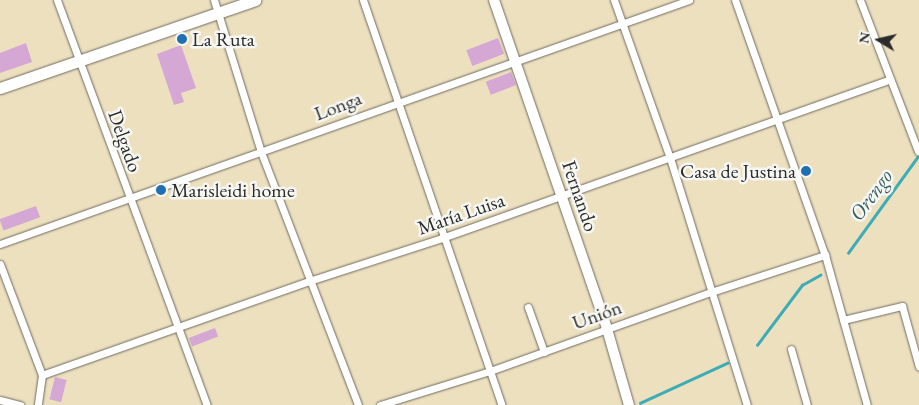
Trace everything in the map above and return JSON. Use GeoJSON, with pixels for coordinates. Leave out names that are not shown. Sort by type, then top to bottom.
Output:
{"type":"FeatureCollection","features":[{"type":"Feature","properties":{"kind":"main road"},"geometry":{"type":"LineString","coordinates":[[0,88],[255,0]]}},
{"type":"Feature","properties":{"kind":"street","name":"Delgado"},"geometry":{"type":"LineString","coordinates":[[57,0],[129,199],[180,327],[207,405]]}},
{"type":"Feature","properties":{"kind":"street"},"geometry":{"type":"LineString","coordinates":[[214,0],[261,152],[358,405]]}},
{"type":"Feature","properties":{"kind":"street"},"geometry":{"type":"LineString","coordinates":[[363,0],[442,238],[502,405]]}},
{"type":"Feature","properties":{"kind":"street","name":"Fernando"},"geometry":{"type":"LineString","coordinates":[[494,0],[607,329],[629,405]]}},
{"type":"Feature","properties":{"kind":"street"},"geometry":{"type":"LineString","coordinates":[[614,0],[670,158],[714,291],[747,405]]}},
{"type":"Feature","properties":{"kind":"street","name":"Longa"},"geometry":{"type":"LineString","coordinates":[[0,244],[261,152],[514,59],[689,0]]}},
{"type":"Feature","properties":{"kind":"street"},"geometry":{"type":"LineString","coordinates":[[735,0],[825,255],[868,405]]}},
{"type":"Feature","properties":{"kind":"street"},"geometry":{"type":"LineString","coordinates":[[860,0],[889,80],[918,151]]}},
{"type":"Feature","properties":{"kind":"street","name":"María Luisa"},"geometry":{"type":"LineString","coordinates":[[42,375],[309,281],[442,238],[889,80]]}},
{"type":"Feature","properties":{"kind":"street","name":"Unión"},"geometry":{"type":"LineString","coordinates":[[380,405],[490,371],[714,291],[825,255]]}},
{"type":"Feature","properties":{"kind":"street"},"geometry":{"type":"LineString","coordinates":[[0,264],[42,375],[38,405]]}},
{"type":"Feature","properties":{"kind":"street"},"geometry":{"type":"LineString","coordinates":[[843,320],[902,306],[919,367]]}},
{"type":"Feature","properties":{"kind":"street"},"geometry":{"type":"LineString","coordinates":[[528,307],[544,352]]}},
{"type":"Feature","properties":{"kind":"street"},"geometry":{"type":"LineString","coordinates":[[791,349],[808,405]]}},
{"type":"Feature","properties":{"kind":"street"},"geometry":{"type":"LineString","coordinates":[[0,400],[20,405]]}},
{"type":"Feature","properties":{"kind":"building"},"geometry":{"type":"Polygon","coordinates":[[[498,38],[504,54],[472,66],[466,50],[498,38]]]}},
{"type":"Feature","properties":{"kind":"building"},"geometry":{"type":"Polygon","coordinates":[[[26,43],[32,62],[0,73],[0,53],[26,43]]]}},
{"type":"Feature","properties":{"kind":"building"},"geometry":{"type":"Polygon","coordinates":[[[181,45],[196,88],[181,93],[184,102],[174,105],[157,54],[181,45]]]}},
{"type":"Feature","properties":{"kind":"building"},"geometry":{"type":"Polygon","coordinates":[[[511,72],[516,85],[491,95],[486,82],[511,72]]]}},
{"type":"Feature","properties":{"kind":"building"},"geometry":{"type":"Polygon","coordinates":[[[36,206],[40,217],[3,231],[0,219],[36,206]]]}},
{"type":"Feature","properties":{"kind":"building"},"geometry":{"type":"Polygon","coordinates":[[[215,328],[218,336],[192,346],[189,338],[215,328]]]}},
{"type":"Feature","properties":{"kind":"building"},"geometry":{"type":"Polygon","coordinates":[[[55,377],[67,380],[61,402],[49,399],[55,377]]]}},
{"type":"Feature","properties":{"kind":"waterway","name":"Orengo"},"geometry":{"type":"LineString","coordinates":[[848,253],[919,155]]}},
{"type":"Feature","properties":{"kind":"waterway","name":"Orengo"},"geometry":{"type":"LineString","coordinates":[[757,345],[802,285],[820,275]]}},
{"type":"Feature","properties":{"kind":"waterway","name":"Orengo"},"geometry":{"type":"LineString","coordinates":[[640,403],[727,363]]}},
{"type":"Feature","properties":{"kind":"place","name":"La Ruta"},"geometry":{"type":"Point","coordinates":[182,39]}},
{"type":"Feature","properties":{"kind":"place","name":"Casa de Justina"},"geometry":{"type":"Point","coordinates":[806,171]}},
{"type":"Feature","properties":{"kind":"place","name":"Marisleidi home"},"geometry":{"type":"Point","coordinates":[161,190]}}]}
